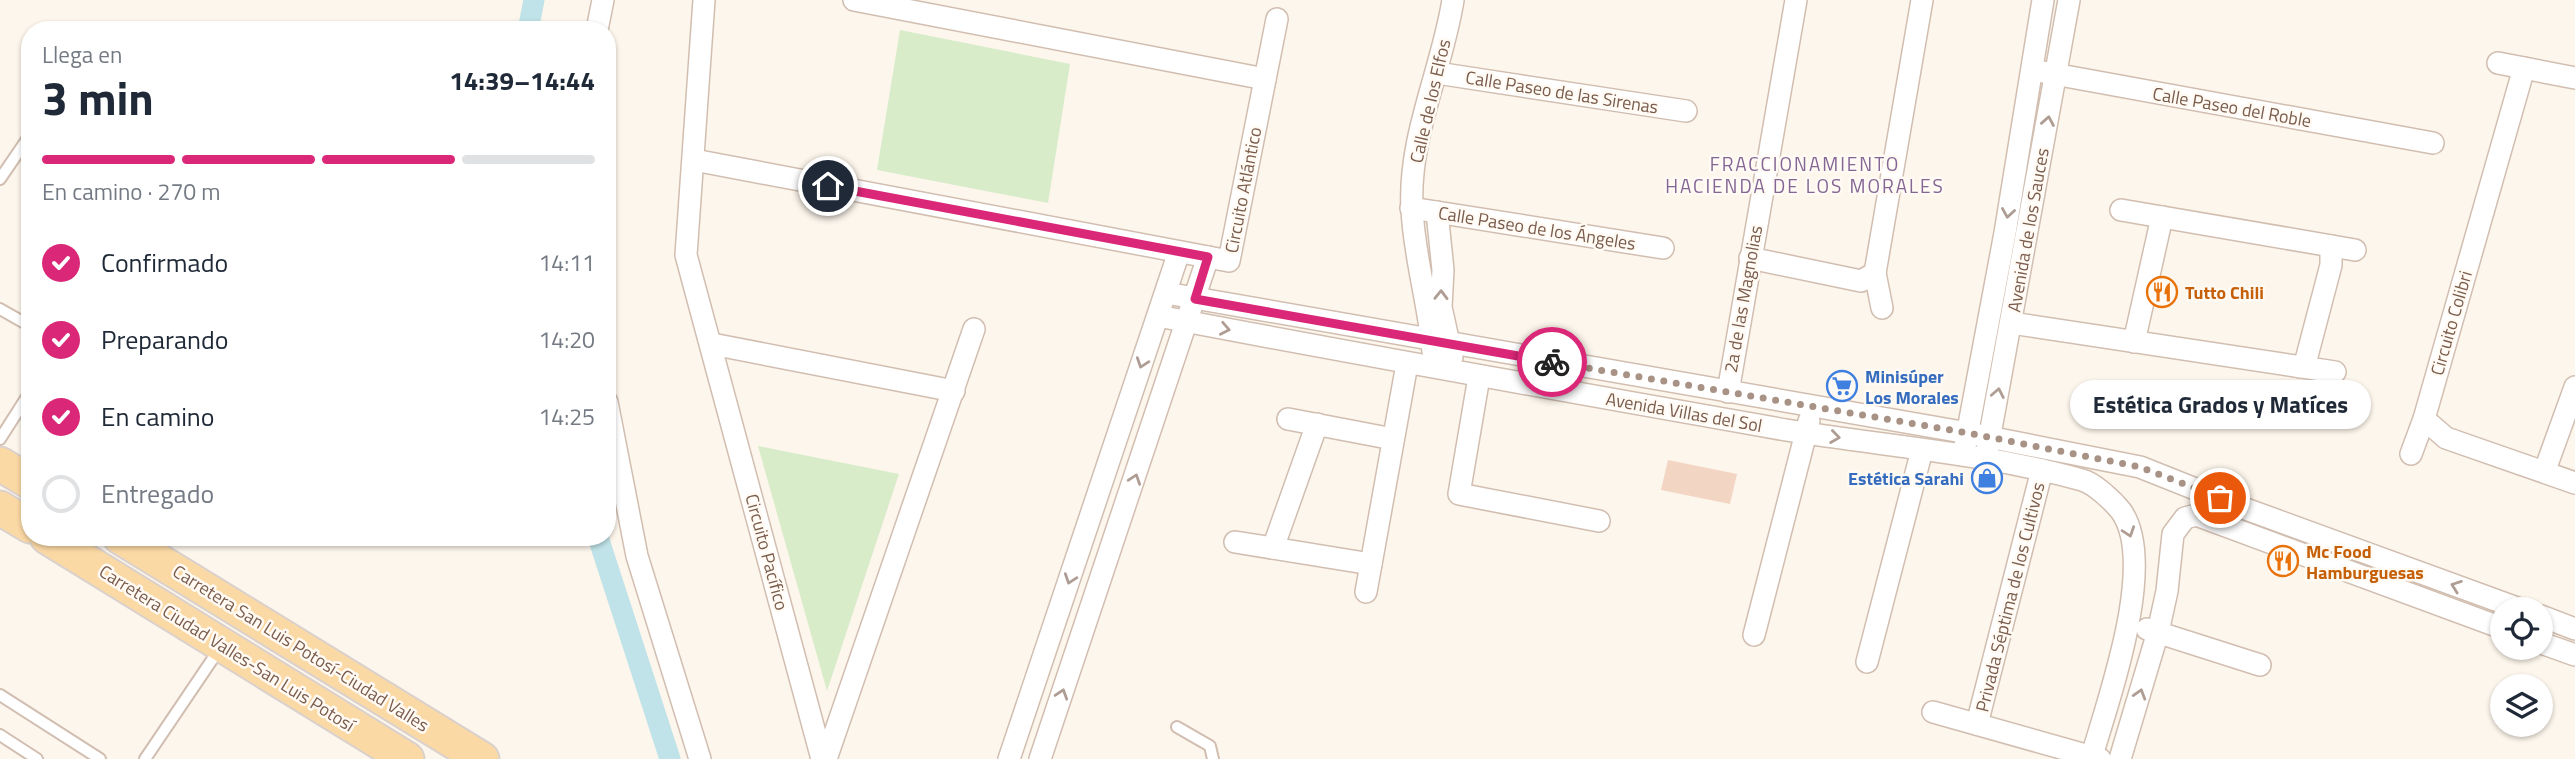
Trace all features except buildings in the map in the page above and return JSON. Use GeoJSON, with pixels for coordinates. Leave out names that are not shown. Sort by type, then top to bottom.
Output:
{"type":"FeatureCollection","features":[{"type":"Feature","properties":{"kind":"main road"},"geometry":{"type":"LineString","coordinates":[[0,464],[21,477]]}},
{"type":"Feature","properties":{"kind":"main road"},"geometry":{"type":"LineString","coordinates":[[0,508],[21,521]]}},
{"type":"Feature","properties":{"kind":"main road","name":"Carretera Ciudad Valles-San Luis Potosí"},"geometry":{"type":"LineString","coordinates":[[61,546],[404,758]]}},
{"type":"Feature","properties":{"kind":"main road","name":"Carretera San Luis Potosí-Ciudad Valles"},"geometry":{"type":"LineString","coordinates":[[135,546],[482,759]]}},
{"type":"Feature","properties":{"kind":"street"},"geometry":{"type":"LineString","coordinates":[[599,21],[603,0]]}},
{"type":"Feature","properties":{"kind":"street"},"geometry":{"type":"LineString","coordinates":[[694,160],[704,0]]}},
{"type":"Feature","properties":{"kind":"street"},"geometry":{"type":"LineString","coordinates":[[854,0],[1265,79]]}},
{"type":"Feature","properties":{"kind":"street","name":"Calle de los Elfos"},"geometry":{"type":"LineString","coordinates":[[1441,342],[1419,276],[1412,208],[1416,155],[1453,0]]}},
{"type":"Feature","properties":{"kind":"street","name":"2a de las Magnolias"},"geometry":{"type":"LineString","coordinates":[[1728,392],[1796,0]]}},
{"type":"Feature","properties":{"kind":"street"},"geometry":{"type":"LineString","coordinates":[[1882,307],[1875,274],[1922,0]]}},
{"type":"Feature","properties":{"kind":"street","name":"Avenida de los Sauces"},"geometry":{"type":"LineString","coordinates":[[1964,457],[2043,0]]}},
{"type":"Feature","properties":{"kind":"street","name":"Avenida de los Sauces"},"geometry":{"type":"LineString","coordinates":[[1985,460],[2069,0]]}},
{"type":"Feature","properties":{"kind":"street","name":"Circuito Atlántico"},"geometry":{"type":"LineString","coordinates":[[694,160],[1229,261],[1277,19]]}},
{"type":"Feature","properties":{"kind":"street"},"geometry":{"type":"LineString","coordinates":[[2498,63],[2575,78]]}},
{"type":"Feature","properties":{"kind":"street","name":"Circuito Colibri"},"geometry":{"type":"LineString","coordinates":[[2411,454],[2424,419],[2524,68]]}},
{"type":"Feature","properties":{"kind":"street","name":"Calle Paseo del Roble"},"geometry":{"type":"LineString","coordinates":[[2031,70],[2433,143]]}},
{"type":"Feature","properties":{"kind":"street","name":"Calle Paseo de las Sirenas"},"geometry":{"type":"LineString","coordinates":[[1437,73],[1686,111]]}},
{"type":"Feature","properties":{"kind":"street","name":"Circuito Pacífico"},"geometry":{"type":"LineString","coordinates":[[694,160],[687,255],[824,759]]}},
{"type":"Feature","properties":{"kind":"street","name":"Calle Paseo de los Ángeles"},"geometry":{"type":"LineString","coordinates":[[1412,208],[1663,248]]}},
{"type":"Feature","properties":{"kind":"street"},"geometry":{"type":"LineString","coordinates":[[2121,210],[2355,250]]}},
{"type":"Feature","properties":{"kind":"street","name":"Calle de los Elfos"},"geometry":{"type":"LineString","coordinates":[[1437,212],[1443,270],[1441,342],[1445,371]]}},
{"type":"Feature","properties":{"kind":"street"},"geometry":{"type":"LineString","coordinates":[[2134,342],[2162,217]]}},
{"type":"Feature","properties":{"kind":"street"},"geometry":{"type":"LineString","coordinates":[[2300,367],[2306,360],[2331,264],[2331,246]]}},
{"type":"Feature","properties":{"kind":"street"},"geometry":{"type":"LineString","coordinates":[[1009,759],[1179,252]]}},
{"type":"Feature","properties":{"kind":"street"},"geometry":{"type":"LineString","coordinates":[[1040,759],[1208,257]]}},
{"type":"Feature","properties":{"kind":"street"},"geometry":{"type":"LineString","coordinates":[[1750,258],[1861,281],[1875,274]]}},
{"type":"Feature","properties":{"kind":"street","name":"Avenida Villas del Sol"},"geometry":{"type":"LineString","coordinates":[[1166,293],[1968,433],[2140,467],[2334,542],[2490,598]]}},
{"type":"Feature","properties":{"kind":"street","name":"Avenida Villas del Sol"},"geometry":{"type":"LineString","coordinates":[[1158,316],[1445,371],[1806,433],[1985,460],[2087,481],[2120,510],[2132,535],[2136,565],[2128,623]]}},
{"type":"Feature","properties":{"kind":"street"},"geometry":{"type":"LineString","coordinates":[[2011,323],[2335,372]]}},
{"type":"Feature","properties":{"kind":"street","name":"Circuito Pacífico"},"geometry":{"type":"LineString","coordinates":[[824,759],[974,329]]}},
{"type":"Feature","properties":{"kind":"street"},"geometry":{"type":"LineString","coordinates":[[712,344],[954,391]]}},
{"type":"Feature","properties":{"kind":"street"},"geometry":{"type":"LineString","coordinates":[[1366,592],[1407,364]]}},
{"type":"Feature","properties":{"kind":"street"},"geometry":{"type":"LineString","coordinates":[[1479,377],[1459,494],[1599,521]]}},
{"type":"Feature","properties":{"kind":"street"},"geometry":{"type":"LineString","coordinates":[[2545,470],[2575,387]]}},
{"type":"Feature","properties":{"kind":"street"},"geometry":{"type":"LineString","coordinates":[[1754,635],[1813,407]]}},
{"type":"Feature","properties":{"kind":"street"},"geometry":{"type":"LineString","coordinates":[[1288,419],[1394,439]]}},
{"type":"Feature","properties":{"kind":"street"},"geometry":{"type":"LineString","coordinates":[[2424,419],[2446,438],[2575,482]]}},
{"type":"Feature","properties":{"kind":"street"},"geometry":{"type":"LineString","coordinates":[[1273,548],[1317,424]]}},
{"type":"Feature","properties":{"kind":"street"},"geometry":{"type":"LineString","coordinates":[[616,448],[637,556],[700,759]]}},
{"type":"Feature","properties":{"kind":"street"},"geometry":{"type":"LineString","coordinates":[[1867,662],[1922,450]]}},
{"type":"Feature","properties":{"kind":"street","name":"Privada Séptima de los Cultivos"},"geometry":{"type":"LineString","coordinates":[[1977,724],[2042,470]]}},
{"type":"Feature","properties":{"kind":"street"},"geometry":{"type":"LineString","coordinates":[[2196,488],[2199,500],[2196,515]]}},
{"type":"Feature","properties":{"kind":"street"},"geometry":{"type":"LineString","coordinates":[[2120,759],[2158,632],[2167,591],[2173,534],[2185,518],[2196,515],[2490,624]]}},
{"type":"Feature","properties":{"kind":"street"},"geometry":{"type":"LineString","coordinates":[[1235,542],[1371,564]]}},
{"type":"Feature","properties":{"kind":"street"},"geometry":{"type":"LineString","coordinates":[[2325,562],[2334,542]]}},
{"type":"Feature","properties":{"kind":"street"},"geometry":{"type":"LineString","coordinates":[[2553,621],[2575,629]]}},
{"type":"Feature","properties":{"kind":"street"},"geometry":{"type":"LineString","coordinates":[[1933,712],[2094,758],[2128,623],[2260,664]]}},
{"type":"Feature","properties":{"kind":"street"},"geometry":{"type":"LineString","coordinates":[[1051,636],[1078,645]]}},
{"type":"Feature","properties":{"kind":"street"},"geometry":{"type":"LineString","coordinates":[[2553,647],[2575,655]]}},
{"type":"Feature","properties":{"kind":"lane"},"geometry":{"type":"LineString","coordinates":[[0,179],[21,148]]}},
{"type":"Feature","properties":{"kind":"lane"},"geometry":{"type":"LineString","coordinates":[[0,309],[21,321]]}},
{"type":"Feature","properties":{"kind":"lane"},"geometry":{"type":"LineString","coordinates":[[0,439],[21,406]]}},
{"type":"Feature","properties":{"kind":"lane"},"geometry":{"type":"LineString","coordinates":[[145,759],[222,646]]}},
{"type":"Feature","properties":{"kind":"lane"},"geometry":{"type":"LineString","coordinates":[[0,695],[100,759]]}},
{"type":"Feature","properties":{"kind":"lane"},"geometry":{"type":"LineString","coordinates":[[1177,727],[1210,746],[1213,759]]}},
{"type":"Feature","properties":{"kind":"lane"},"geometry":{"type":"LineString","coordinates":[[0,736],[37,759]]}},
{"type":"Feature","properties":{"kind":"green space"},"geometry":{"type":"Polygon","coordinates":[[[900,30],[1070,64],[1048,203],[877,170],[900,30]]]}},
{"type":"Feature","properties":{"kind":"green space"},"geometry":{"type":"Polygon","coordinates":[[[758,446],[899,474],[827,691],[758,446]]]}},
{"type":"Feature","properties":{"kind":"waterway"},"geometry":{"type":"LineString","coordinates":[[530,21],[534,0]]}},
{"type":"Feature","properties":{"kind":"waterway"},"geometry":{"type":"LineString","coordinates":[[601,546],[670,759]]}},
{"type":"Feature","properties":{"kind":"way so far"},"geometry":{"type":"LineString","coordinates":[[1552,362],[1968,433],[2140,467],[2220,498]]}},
{"type":"Feature","properties":{"kind":"place","name":"Tutto Chili"},"geometry":{"type":"Point","coordinates":[2162,292]}},
{"type":"Feature","properties":{"kind":"place","name":"Minisúper Los Morales"},"geometry":{"type":"Point","coordinates":[1842,386]}},
{"type":"Feature","properties":{"kind":"place","name":"Estética Sarahi"},"geometry":{"type":"Point","coordinates":[1987,478]}},
{"type":"Feature","properties":{"kind":"place","name":"Estética Grados y Matíces"},"geometry":{"type":"Point","coordinates":[2220,498]}},
{"type":"Feature","properties":{"kind":"place","name":"Mc Food Hamburguesas"},"geometry":{"type":"Point","coordinates":[2283,561]}},
{"type":"Feature","properties":{"kind":"district","name":"FRACCIONAMIENTO HACIENDA DE LOS MORALES"},"geometry":{"type":"Point","coordinates":[1805,174]}},
{"type":"Feature","properties":{"kind":"route"},"geometry":{"type":"LineString","coordinates":[[828,186],[1208,257],[1195,299],[1552,362]]}}]}
